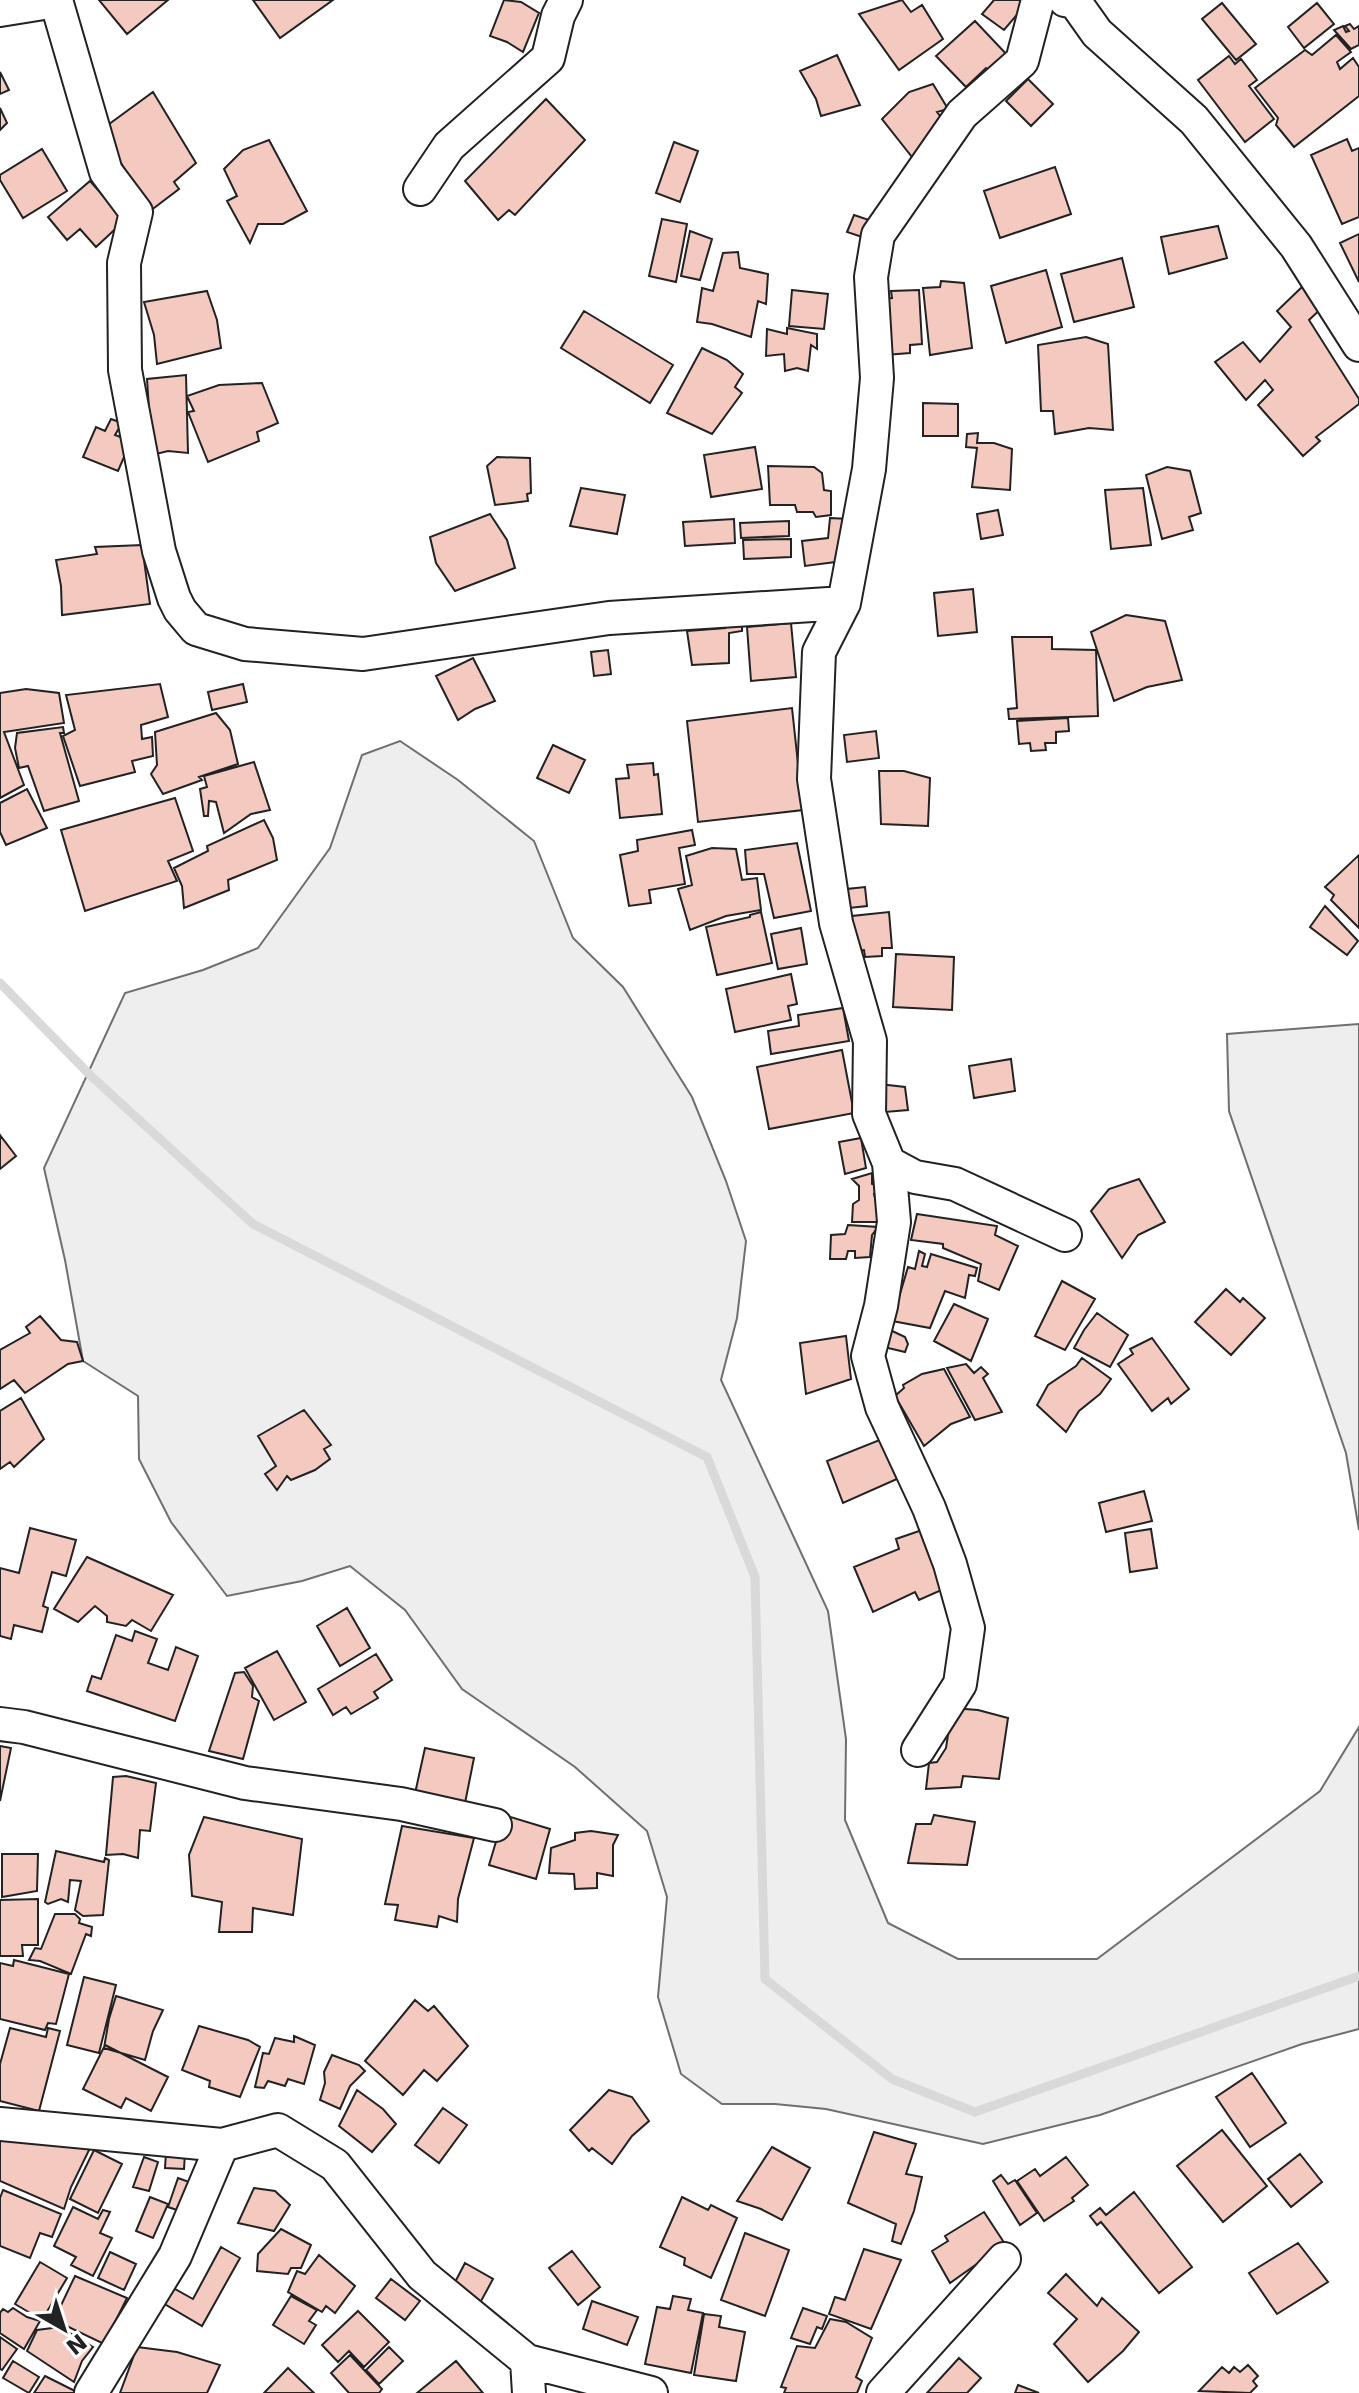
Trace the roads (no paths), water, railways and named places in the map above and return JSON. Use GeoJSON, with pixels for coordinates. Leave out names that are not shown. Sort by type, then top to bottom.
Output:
{"type":"FeatureCollection","features":[{"type":"Feature","properties":{"kind":"street"},"geometry":{"type":"LineString","coordinates":[[0,10],[56,0],[106,172],[136,212],[124,263],[125,370],[159,551],[174,598],[196,629],[245,644],[363,654],[609,618],[844,603]]}},
{"type":"Feature","properties":{"kind":"street"},"geometry":{"type":"LineString","coordinates":[[420,189],[449,146],[548,58],[558,16],[566,0]]}},
{"type":"Feature","properties":{"kind":"street"},"geometry":{"type":"LineString","coordinates":[[918,1750],[960,1684],[968,1628],[935,1522],[882,1407],[868,1356],[881,1306],[894,1222],[889,1163],[869,1114],[870,1041],[836,923],[814,779],[819,652],[844,603],[869,469],[877,378],[871,277],[878,235],[962,114],[1022,61],[1038,0]]}},
{"type":"Feature","properties":{"kind":"street"},"geometry":{"type":"LineString","coordinates":[[1076,1],[1097,33],[1194,120],[1296,246],[1359,345]]}},
{"type":"Feature","properties":{"kind":"street"},"geometry":{"type":"LineString","coordinates":[[889,1163],[915,1177],[955,1184],[1065,1235]]}},
{"type":"Feature","properties":{"kind":"street"},"geometry":{"type":"LineString","coordinates":[[0,1724],[24,1727],[245,1783],[401,1804],[495,1825]]}},
{"type":"Feature","properties":{"kind":"street"},"geometry":{"type":"LineString","coordinates":[[0,2124],[222,2145],[278,2130],[335,2165],[422,2275],[528,2377],[651,2393]]}},
{"type":"Feature","properties":{"kind":"street"},"geometry":{"type":"LineString","coordinates":[[91,2393],[175,2256],[222,2145]]}},
{"type":"Feature","properties":{"kind":"street"},"geometry":{"type":"LineString","coordinates":[[883,2393],[1004,2259]]}},
{"type":"Feature","properties":{"kind":"waterway"},"geometry":{"type":"LineString","coordinates":[[0,983],[91,1076],[253,1224],[707,1457],[755,1577],[765,1979],[892,2079],[975,2112],[1359,1976]]}}]}
